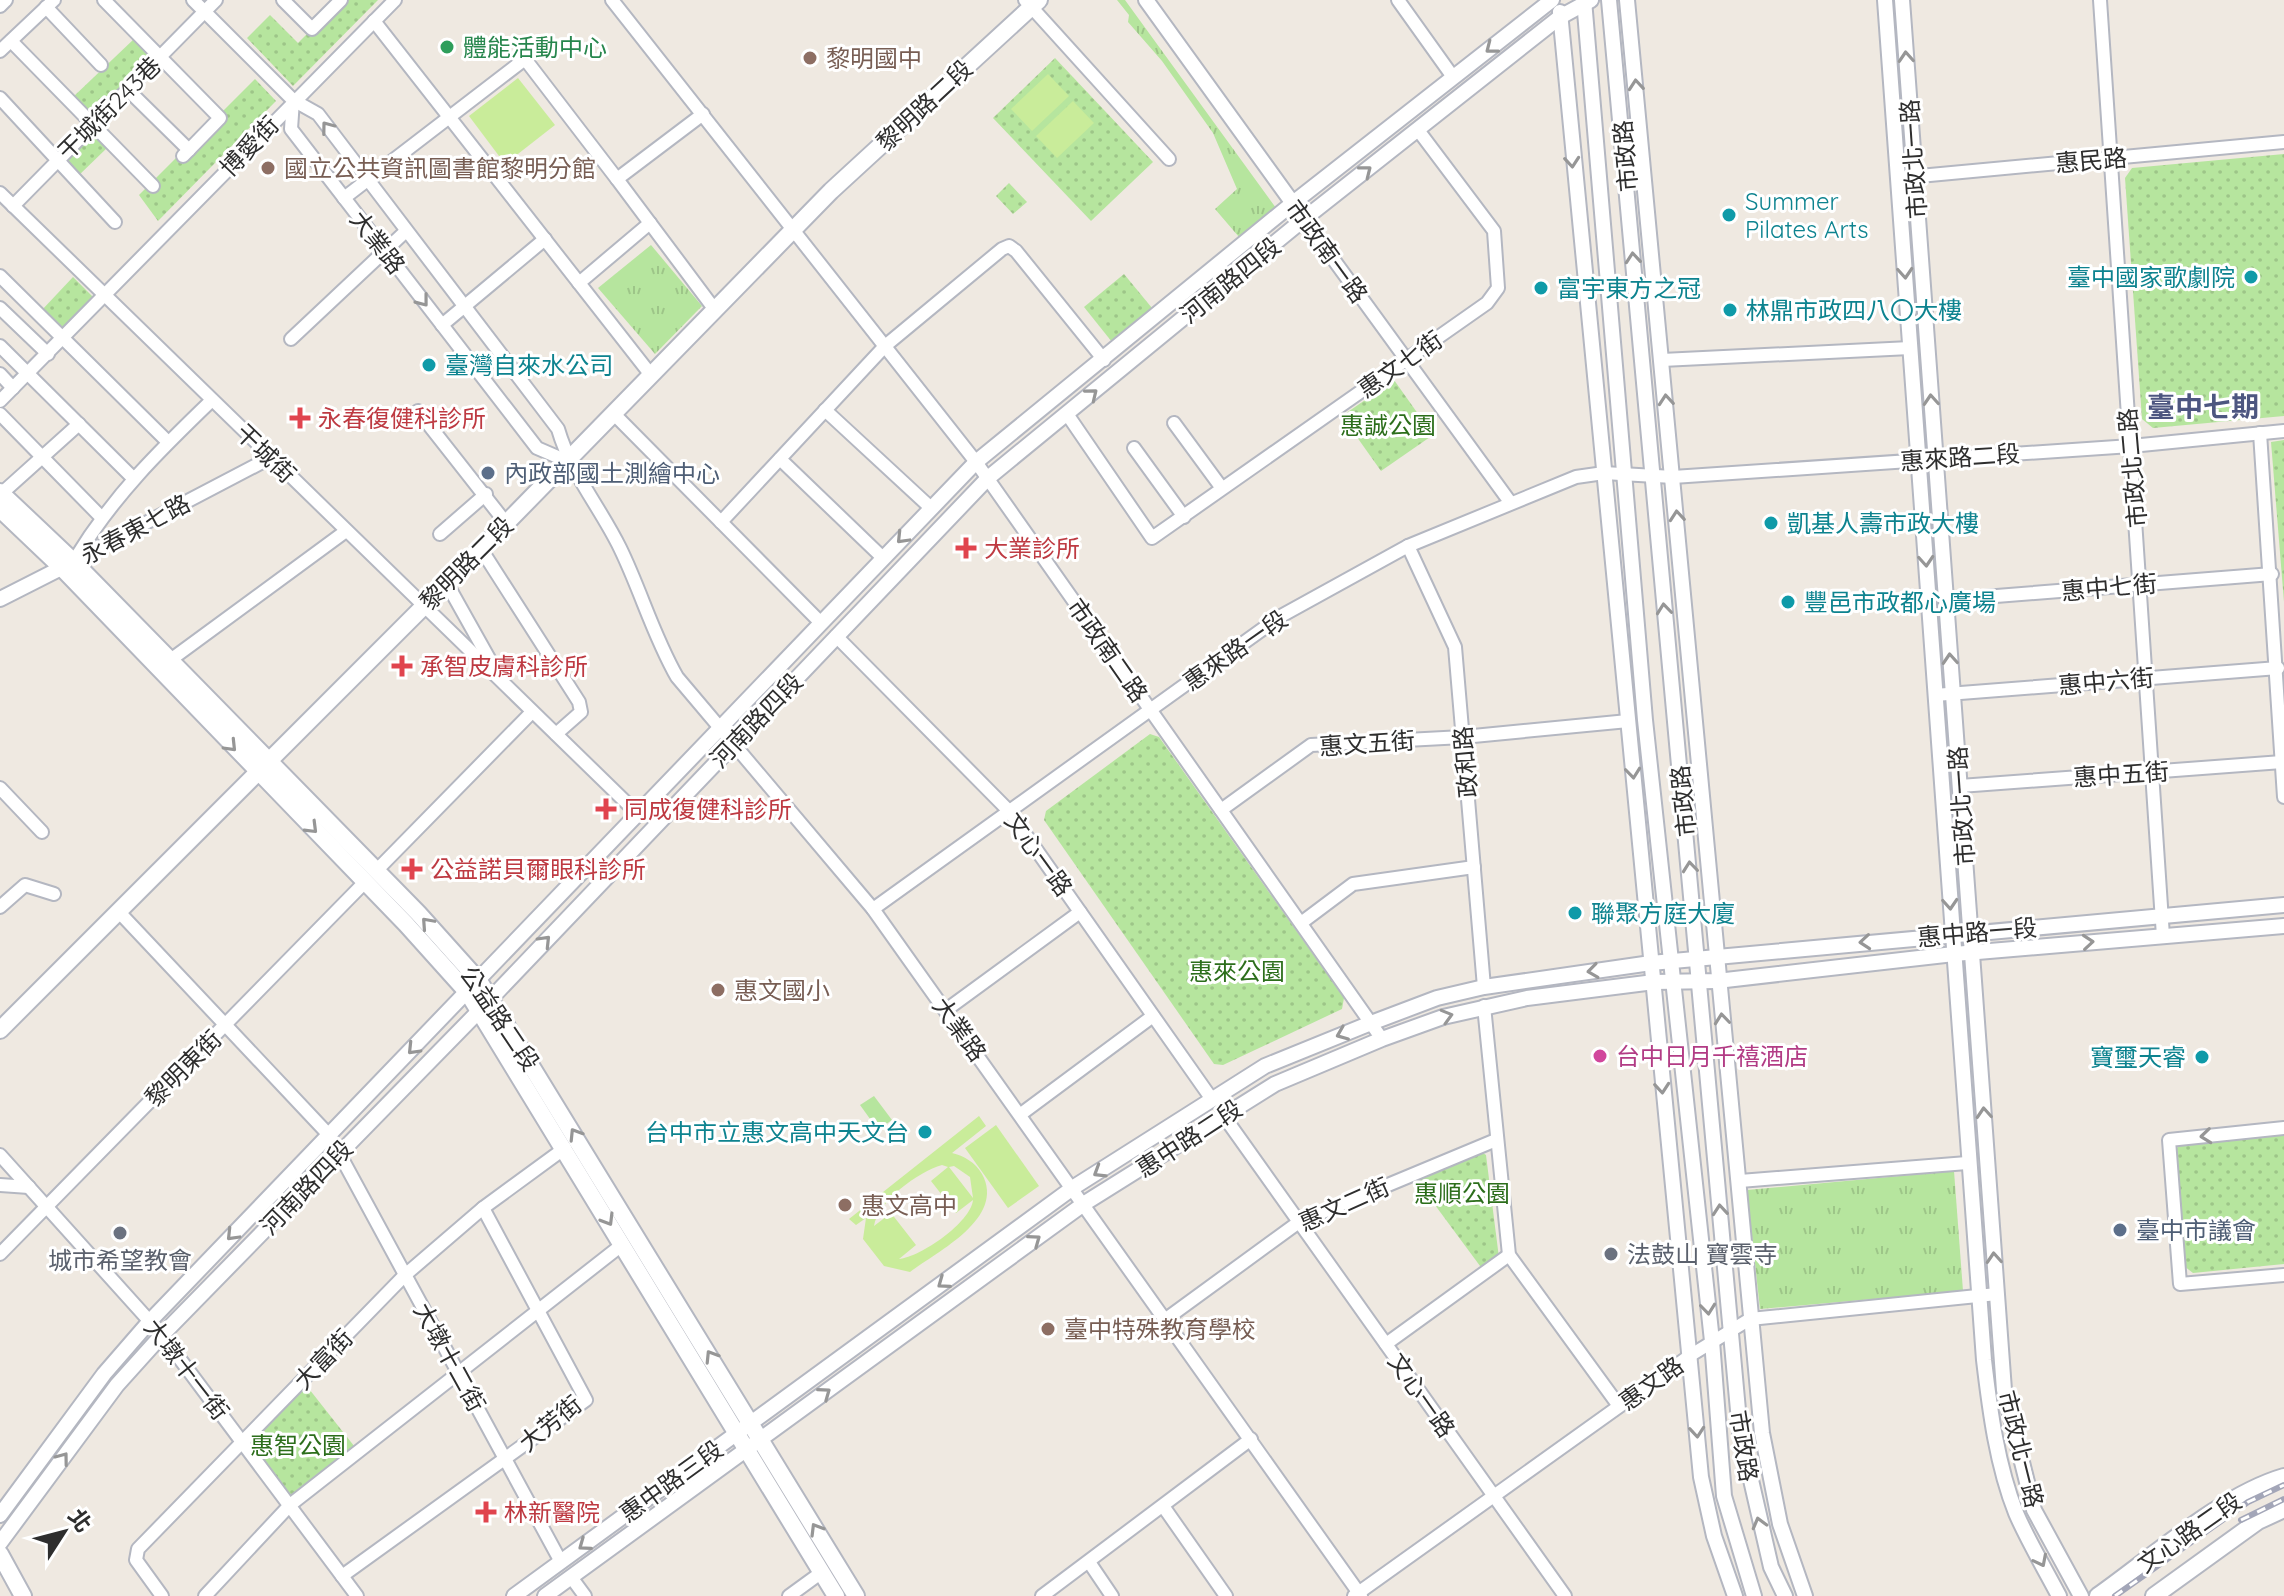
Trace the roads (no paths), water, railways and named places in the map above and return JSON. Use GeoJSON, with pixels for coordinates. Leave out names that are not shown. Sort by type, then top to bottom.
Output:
{"type":"FeatureCollection","features":[{"type":"Feature","properties":{"kind":"main road","name":"黎明路二段"},"geometry":{"type":"LineString","coordinates":[[0,1030],[481,549],[831,191],[1032,2]]}},
{"type":"Feature","properties":{"kind":"main road","name":"公益路二段"},"geometry":{"type":"LineString","coordinates":[[0,499],[169,661],[262,768]]}},
{"type":"Feature","properties":{"kind":"main road","name":"公益路二段"},"geometry":{"type":"LineString","coordinates":[[67,564],[474,987],[752,1422],[856,1596]]}},
{"type":"Feature","properties":{"kind":"main road","name":"公益路二段"},"geometry":{"type":"LineString","coordinates":[[485,1004],[565,1148],[836,1596]]}},
{"type":"Feature","properties":{"kind":"main road","name":"文心路二段"},"geometry":{"type":"LineString","coordinates":[[2098,1596],[2234,1499],[2259,1484],[2284,1477]]}},
{"type":"Feature","properties":{"kind":"main road","name":"文心路二段"},"geometry":{"type":"LineString","coordinates":[[2154,1596],[2258,1521],[2284,1509]]}},
{"type":"Feature","properties":{"kind":"main road"},"geometry":{"type":"LineString","coordinates":[[0,1554],[23,1596]]}},
{"type":"Feature","properties":{"kind":"street"},"geometry":{"type":"LineString","coordinates":[[0,6],[6,0]]}},
{"type":"Feature","properties":{"kind":"street"},"geometry":{"type":"LineString","coordinates":[[104,0],[220,118],[186,153],[128,90]]}},
{"type":"Feature","properties":{"kind":"street"},"geometry":{"type":"LineString","coordinates":[[193,0],[293,100]]}},
{"type":"Feature","properties":{"kind":"street","name":"干城街243巷"},"geometry":{"type":"LineString","coordinates":[[13,206],[216,0]]}},
{"type":"Feature","properties":{"kind":"street"},"geometry":{"type":"LineString","coordinates":[[283,0],[312,29],[341,0]]}},
{"type":"Feature","properties":{"kind":"street","name":"博愛街"},"geometry":{"type":"LineString","coordinates":[[0,401],[293,100],[395,0]]}},
{"type":"Feature","properties":{"kind":"street"},"geometry":{"type":"LineString","coordinates":[[612,0],[792,232]]}},
{"type":"Feature","properties":{"kind":"street","name":"市政南一路"},"geometry":{"type":"LineString","coordinates":[[1146,0],[1510,502]]}},
{"type":"Feature","properties":{"kind":"street"},"geometry":{"type":"LineString","coordinates":[[1398,0],[1453,77]]}},
{"type":"Feature","properties":{"kind":"street","name":"河南路四段"},"geometry":{"type":"LineString","coordinates":[[0,1515],[104,1374],[150,1321],[976,462],[1293,203],[1552,0]]}},
{"type":"Feature","properties":{"kind":"street","name":"市政路"},"geometry":{"type":"LineString","coordinates":[[1560,0],[1701,1477],[1714,1536],[1735,1596]]}},
{"type":"Feature","properties":{"kind":"street","name":"市政路"},"geometry":{"type":"LineString","coordinates":[[1609,0],[1623,126],[1637,475],[1670,960],[1712,1341],[1724,1496],[1754,1596]]}},
{"type":"Feature","properties":{"kind":"street","name":"市政路"},"geometry":{"type":"LineString","coordinates":[[1627,0],[1717,981],[1740,1181],[1762,1433],[1780,1524],[1805,1596]]}},
{"type":"Feature","properties":{"kind":"street","name":"市政北一路"},"geometry":{"type":"LineString","coordinates":[[1885,0],[1967,1163],[1990,1412],[2016,1513],[2059,1596]]}},
{"type":"Feature","properties":{"kind":"street","name":"市政北一路"},"geometry":{"type":"LineString","coordinates":[[1902,0],[2004,1390],[2034,1510],[2081,1596]]}},
{"type":"Feature","properties":{"kind":"street","name":"市政北二路"},"geometry":{"type":"LineString","coordinates":[[2100,0],[2163,936]]}},
{"type":"Feature","properties":{"kind":"street","name":"河南路四段"},"geometry":{"type":"LineString","coordinates":[[0,1543],[117,1385],[162,1335],[485,1004],[988,478],[1304,219],[1560,17],[1586,1]]}},
{"type":"Feature","properties":{"kind":"street","name":"市政路"},"geometry":{"type":"LineString","coordinates":[[1586,1],[1637,475],[1697,958],[1740,1432],[1771,1567],[1785,1596]]}},
{"type":"Feature","properties":{"kind":"street"},"geometry":{"type":"LineString","coordinates":[[1032,2],[1169,159]]}},
{"type":"Feature","properties":{"kind":"street"},"geometry":{"type":"LineString","coordinates":[[0,51],[50,4],[101,65]]}},
{"type":"Feature","properties":{"kind":"street"},"geometry":{"type":"LineString","coordinates":[[374,21],[651,375]]}},
{"type":"Feature","properties":{"kind":"street"},"geometry":{"type":"LineString","coordinates":[[11,41],[153,186]]}},
{"type":"Feature","properties":{"kind":"street"},"geometry":{"type":"LineString","coordinates":[[344,198],[525,59],[715,310]]}},
{"type":"Feature","properties":{"kind":"street"},"geometry":{"type":"LineString","coordinates":[[0,98],[115,222]]}},
{"type":"Feature","properties":{"kind":"street","name":"大業路"},"geometry":{"type":"LineString","coordinates":[[567,461],[537,448],[291,129],[293,100],[318,114],[558,429],[567,461],[620,548],[656,640],[677,677],[873,909],[1074,1187],[1358,1595]]}},
{"type":"Feature","properties":{"kind":"street"},"geometry":{"type":"LineString","coordinates":[[617,179],[703,114]]}},
{"type":"Feature","properties":{"kind":"street","name":"惠文七街"},"geometry":{"type":"LineString","coordinates":[[1067,414],[1152,538],[1487,303],[1498,288],[1494,231],[1418,130]]}},
{"type":"Feature","properties":{"kind":"street","name":"惠民路"},"geometry":{"type":"LineString","coordinates":[[1898,178],[2284,142]]}},
{"type":"Feature","properties":{"kind":"street","name":"干城街"},"geometry":{"type":"LineString","coordinates":[[0,193],[639,815]]}},
{"type":"Feature","properties":{"kind":"street"},"geometry":{"type":"LineString","coordinates":[[579,283],[650,223]]}},
{"type":"Feature","properties":{"kind":"street"},"geometry":{"type":"LineString","coordinates":[[291,339],[406,231]]}},
{"type":"Feature","properties":{"kind":"street","name":"市政南二路"},"geometry":{"type":"LineString","coordinates":[[792,232],[988,478],[1382,1039]]}},
{"type":"Feature","properties":{"kind":"street"},"geometry":{"type":"LineString","coordinates":[[442,325],[545,239]]}},
{"type":"Feature","properties":{"kind":"street"},"geometry":{"type":"LineString","coordinates":[[721,522],[885,346],[1009,246],[1104,360]]}},
{"type":"Feature","properties":{"kind":"street"},"geometry":{"type":"LineString","coordinates":[[0,276],[168,442]]}},
{"type":"Feature","properties":{"kind":"street"},"geometry":{"type":"LineString","coordinates":[[0,308],[48,354]]}},
{"type":"Feature","properties":{"kind":"street"},"geometry":{"type":"LineString","coordinates":[[0,346],[132,477]]}},
{"type":"Feature","properties":{"kind":"street"},"geometry":{"type":"LineString","coordinates":[[1662,360],[1910,348]]}},
{"type":"Feature","properties":{"kind":"street"},"geometry":{"type":"LineString","coordinates":[[0,374],[13,388]]}},
{"type":"Feature","properties":{"kind":"street"},"geometry":{"type":"LineString","coordinates":[[67,564],[132,477],[212,400]]}},
{"type":"Feature","properties":{"kind":"street"},"geometry":{"type":"LineString","coordinates":[[825,410],[931,508]]}},
{"type":"Feature","properties":{"kind":"street"},"geometry":{"type":"LineString","coordinates":[[418,411],[506,523]]}},
{"type":"Feature","properties":{"kind":"street"},"geometry":{"type":"LineString","coordinates":[[0,414],[101,517]]}},
{"type":"Feature","properties":{"kind":"street"},"geometry":{"type":"LineString","coordinates":[[614,414],[821,623]]}},
{"type":"Feature","properties":{"kind":"street"},"geometry":{"type":"LineString","coordinates":[[1174,423],[1221,487]]}},
{"type":"Feature","properties":{"kind":"street"},"geometry":{"type":"LineString","coordinates":[[0,499],[79,424]]}},
{"type":"Feature","properties":{"kind":"street","name":"惠來路二段"},"geometry":{"type":"LineString","coordinates":[[1637,475],[1673,477],[2131,446],[2284,431]]}},
{"type":"Feature","properties":{"kind":"street"},"geometry":{"type":"LineString","coordinates":[[2260,433],[2272,574],[2284,797]]}},
{"type":"Feature","properties":{"kind":"street"},"geometry":{"type":"LineString","coordinates":[[1134,448],[1183,516]]}},
{"type":"Feature","properties":{"kind":"street","name":"永春東七路"},"geometry":{"type":"LineString","coordinates":[[0,599],[270,458]]}},
{"type":"Feature","properties":{"kind":"street"},"geometry":{"type":"LineString","coordinates":[[780,459],[883,558]]}},
{"type":"Feature","properties":{"kind":"street","name":"惠來路一段"},"geometry":{"type":"LineString","coordinates":[[873,909],[1281,616],[1408,546],[1510,502],[1576,477],[1604,473],[1637,475]]}},
{"type":"Feature","properties":{"kind":"street"},"geometry":{"type":"LineString","coordinates":[[440,534],[486,494]]}},
{"type":"Feature","properties":{"kind":"street"},"geometry":{"type":"LineString","coordinates":[[169,661],[346,531]]}},
{"type":"Feature","properties":{"kind":"street","name":"政和路"},"geometry":{"type":"LineString","coordinates":[[1408,546],[1455,647],[1484,987]]}},
{"type":"Feature","properties":{"kind":"street"},"geometry":{"type":"LineString","coordinates":[[481,549],[579,702],[581,712],[556,734]]}},
{"type":"Feature","properties":{"kind":"street","name":"惠中七街"},"geometry":{"type":"LineString","coordinates":[[1946,600],[2272,574]]}},
{"type":"Feature","properties":{"kind":"street"},"geometry":{"type":"LineString","coordinates":[[446,582],[504,685]]}},
{"type":"Feature","properties":{"kind":"street","name":"文心一路"},"geometry":{"type":"LineString","coordinates":[[836,636],[1009,811],[1211,1098]]}},
{"type":"Feature","properties":{"kind":"street","name":"惠中六街"},"geometry":{"type":"LineString","coordinates":[[1935,695],[2278,668]]}},
{"type":"Feature","properties":{"kind":"street","name":"黎明東街"},"geometry":{"type":"LineString","coordinates":[[0,1254],[532,712]]}},
{"type":"Feature","properties":{"kind":"street","name":"惠文五街"},"geometry":{"type":"LineString","coordinates":[[1221,810],[1311,745],[1463,737],[1628,721]]}},
{"type":"Feature","properties":{"kind":"street","name":"惠中五街"},"geometry":{"type":"LineString","coordinates":[[1960,786],[2282,762]]}},
{"type":"Feature","properties":{"kind":"street"},"geometry":{"type":"LineString","coordinates":[[0,788],[42,832]]}},
{"type":"Feature","properties":{"kind":"street"},"geometry":{"type":"LineString","coordinates":[[0,811],[11,799]]}},
{"type":"Feature","properties":{"kind":"street"},"geometry":{"type":"LineString","coordinates":[[1301,923],[1353,884],[1474,867]]}},
{"type":"Feature","properties":{"kind":"street"},"geometry":{"type":"LineString","coordinates":[[0,907],[25,885],[54,894]]}},
{"type":"Feature","properties":{"kind":"street","name":"惠中路一段"},"geometry":{"type":"LineString","coordinates":[[1670,960],[2284,905]]}},
{"type":"Feature","properties":{"kind":"street"},"geometry":{"type":"LineString","coordinates":[[119,912],[329,1135]]}},
{"type":"Feature","properties":{"kind":"street"},"geometry":{"type":"LineString","coordinates":[[946,1010],[1080,912]]}},
{"type":"Feature","properties":{"kind":"street","name":"惠中路一段"},"geometry":{"type":"LineString","coordinates":[[1698,981],[1954,954],[2284,926]]}},
{"type":"Feature","properties":{"kind":"street","name":"惠中路二段"},"geometry":{"type":"LineString","coordinates":[[752,1422],[1074,1187],[1265,1066],[1437,998],[1484,987],[1670,960]]}},
{"type":"Feature","properties":{"kind":"street","name":"惠中路二段"},"geometry":{"type":"LineString","coordinates":[[747,1450],[1085,1203],[1275,1084],[1382,1039],[1484,1006],[1654,982],[1698,981]]}},
{"type":"Feature","properties":{"kind":"street"},"geometry":{"type":"LineString","coordinates":[[1484,1006],[1509,1255],[1619,1406]]}},
{"type":"Feature","properties":{"kind":"street"},"geometry":{"type":"LineString","coordinates":[[1021,1114],[1153,1016]]}},
{"type":"Feature","properties":{"kind":"street","name":"文心一路"},"geometry":{"type":"LineString","coordinates":[[1223,1115],[1565,1596]]}},
{"type":"Feature","properties":{"kind":"street"},"geometry":{"type":"LineString","coordinates":[[2284,1128],[2169,1140],[2180,1284],[2284,1275]]}},
{"type":"Feature","properties":{"kind":"street","name":"惠文二街"},"geometry":{"type":"LineString","coordinates":[[1166,1319],[1299,1222],[1496,1140]]}},
{"type":"Feature","properties":{"kind":"street","name":"大富街"},"geometry":{"type":"LineString","coordinates":[[162,1596],[136,1560],[138,1549],[405,1275],[483,1208],[565,1148]]}},
{"type":"Feature","properties":{"kind":"street","name":"大墩十二街"},"geometry":{"type":"LineString","coordinates":[[339,1153],[561,1562]]}},
{"type":"Feature","properties":{"kind":"street","name":"大墩十一街"},"geometry":{"type":"LineString","coordinates":[[0,1155],[162,1335],[357,1596]]}},
{"type":"Feature","properties":{"kind":"street"},"geometry":{"type":"LineString","coordinates":[[1740,1181],[1967,1163]]}},
{"type":"Feature","properties":{"kind":"street"},"geometry":{"type":"LineString","coordinates":[[0,1185],[29,1187]]}},
{"type":"Feature","properties":{"kind":"street","name":"大芳街"},"geometry":{"type":"LineString","coordinates":[[342,1576],[586,1400],[586,1393],[483,1208]]}},
{"type":"Feature","properties":{"kind":"street"},"geometry":{"type":"LineString","coordinates":[[205,1596],[290,1505],[623,1244]]}},
{"type":"Feature","properties":{"kind":"street"},"geometry":{"type":"LineString","coordinates":[[1386,1344],[1509,1255]]}},
{"type":"Feature","properties":{"kind":"street","name":"惠文路"},"geometry":{"type":"LineString","coordinates":[[1358,1595],[1691,1355],[1750,1319],[1997,1294]]}},
{"type":"Feature","properties":{"kind":"street","name":"惠中路三段"},"geometry":{"type":"LineString","coordinates":[[514,1596],[752,1422]]}},
{"type":"Feature","properties":{"kind":"street"},"geometry":{"type":"LineString","coordinates":[[1042,1596],[1251,1439]]}},
{"type":"Feature","properties":{"kind":"street","name":"惠中路三段"},"geometry":{"type":"LineString","coordinates":[[545,1596],[747,1450]]}},
{"type":"Feature","properties":{"kind":"street"},"geometry":{"type":"LineString","coordinates":[[1163,1506],[1226,1596]]}},
{"type":"Feature","properties":{"kind":"street"},"geometry":{"type":"LineString","coordinates":[[2284,1509],[2284,1519]]}},
{"type":"Feature","properties":{"kind":"street"},"geometry":{"type":"LineString","coordinates":[[1089,1562],[1112,1596]]}},
{"type":"Feature","properties":{"kind":"street"},"geometry":{"type":"LineString","coordinates":[[789,1596],[822,1572]]}},
{"type":"Feature","properties":{"kind":"street"},"geometry":{"type":"LineString","coordinates":[[571,1577],[585,1596]]}},
{"type":"Feature","properties":{"kind":"railway"},"geometry":{"type":"LineString","coordinates":[[2115,1596],[2248,1502],[2284,1485]]}},
{"type":"Feature","properties":{"kind":"railway"},"geometry":{"type":"LineString","coordinates":[[2241,1520],[2284,1499]]}},
{"type":"Feature","properties":{"kind":"place","name":"體能活動中心"},"geometry":{"type":"Point","coordinates":[447,47]}},
{"type":"Feature","properties":{"kind":"place","name":"黎明國中"},"geometry":{"type":"Point","coordinates":[810,58]}},
{"type":"Feature","properties":{"kind":"place","name":"國立公共資訊圖書館黎明分館"},"geometry":{"type":"Point","coordinates":[268,168]}},
{"type":"Feature","properties":{"kind":"place","name":"Summer Pilates Arts"},"geometry":{"type":"Point","coordinates":[1729,215]}},
{"type":"Feature","properties":{"kind":"place","name":"臺中國家歌劇院"},"geometry":{"type":"Point","coordinates":[2251,277]}},
{"type":"Feature","properties":{"kind":"place","name":"富宇東方之冠"},"geometry":{"type":"Point","coordinates":[1541,288]}},
{"type":"Feature","properties":{"kind":"place","name":"林鼎市政四八〇大樓"},"geometry":{"type":"Point","coordinates":[1730,310]}},
{"type":"Feature","properties":{"kind":"place","name":"臺灣自來水公司"},"geometry":{"type":"Point","coordinates":[429,365]}},
{"type":"Feature","properties":{"kind":"place","name":"永春復健科診所"},"geometry":{"type":"Point","coordinates":[300,418]}},
{"type":"Feature","properties":{"kind":"place","name":"內政部國土測繪中心"},"geometry":{"type":"Point","coordinates":[488,473]}},
{"type":"Feature","properties":{"kind":"place","name":"凱基人壽市政大樓"},"geometry":{"type":"Point","coordinates":[1771,523]}},
{"type":"Feature","properties":{"kind":"place","name":"大業診所"},"geometry":{"type":"Point","coordinates":[966,548]}},
{"type":"Feature","properties":{"kind":"place","name":"豐邑市政都心廣場"},"geometry":{"type":"Point","coordinates":[1788,602]}},
{"type":"Feature","properties":{"kind":"place","name":"承智皮膚科診所"},"geometry":{"type":"Point","coordinates":[402,666]}},
{"type":"Feature","properties":{"kind":"place","name":"同成復健科診所"},"geometry":{"type":"Point","coordinates":[606,809]}},
{"type":"Feature","properties":{"kind":"place","name":"公益諾貝爾眼科診所"},"geometry":{"type":"Point","coordinates":[412,869]}},
{"type":"Feature","properties":{"kind":"place","name":"聯聚方庭大廈"},"geometry":{"type":"Point","coordinates":[1575,913]}},
{"type":"Feature","properties":{"kind":"place","name":"惠文國小"},"geometry":{"type":"Point","coordinates":[718,990]}},
{"type":"Feature","properties":{"kind":"place","name":"台中日月千禧酒店"},"geometry":{"type":"Point","coordinates":[1600,1056]}},
{"type":"Feature","properties":{"kind":"place","name":"寶璽天睿"},"geometry":{"type":"Point","coordinates":[2202,1057]}},
{"type":"Feature","properties":{"kind":"place","name":"台中市立惠文高中天文台"},"geometry":{"type":"Point","coordinates":[925,1132]}},
{"type":"Feature","properties":{"kind":"place","name":"惠文高中"},"geometry":{"type":"Point","coordinates":[845,1205]}},
{"type":"Feature","properties":{"kind":"place","name":"臺中市議會"},"geometry":{"type":"Point","coordinates":[2120,1230]}},
{"type":"Feature","properties":{"kind":"place","name":"城市希望教會"},"geometry":{"type":"Point","coordinates":[120,1233]}},
{"type":"Feature","properties":{"kind":"place","name":"法鼓山 寶雲寺"},"geometry":{"type":"Point","coordinates":[1611,1254]}},
{"type":"Feature","properties":{"kind":"place","name":"臺中特殊教育學校"},"geometry":{"type":"Point","coordinates":[1048,1329]}},
{"type":"Feature","properties":{"kind":"place","name":"林新醫院"},"geometry":{"type":"Point","coordinates":[486,1512]}},
{"type":"Feature","properties":{"kind":"district","name":"臺中七期"},"geometry":{"type":"Point","coordinates":[2203,406]}},
{"type":"Feature","properties":{"kind":"park label","name":"惠誠公園"},"geometry":{"type":"Point","coordinates":[1388,425]}},
{"type":"Feature","properties":{"kind":"park label","name":"惠來公園"},"geometry":{"type":"Point","coordinates":[1237,971]}},
{"type":"Feature","properties":{"kind":"park label","name":"惠順公園"},"geometry":{"type":"Point","coordinates":[1462,1193]}},
{"type":"Feature","properties":{"kind":"park label","name":"惠智公園"},"geometry":{"type":"Point","coordinates":[298,1445]}}]}
